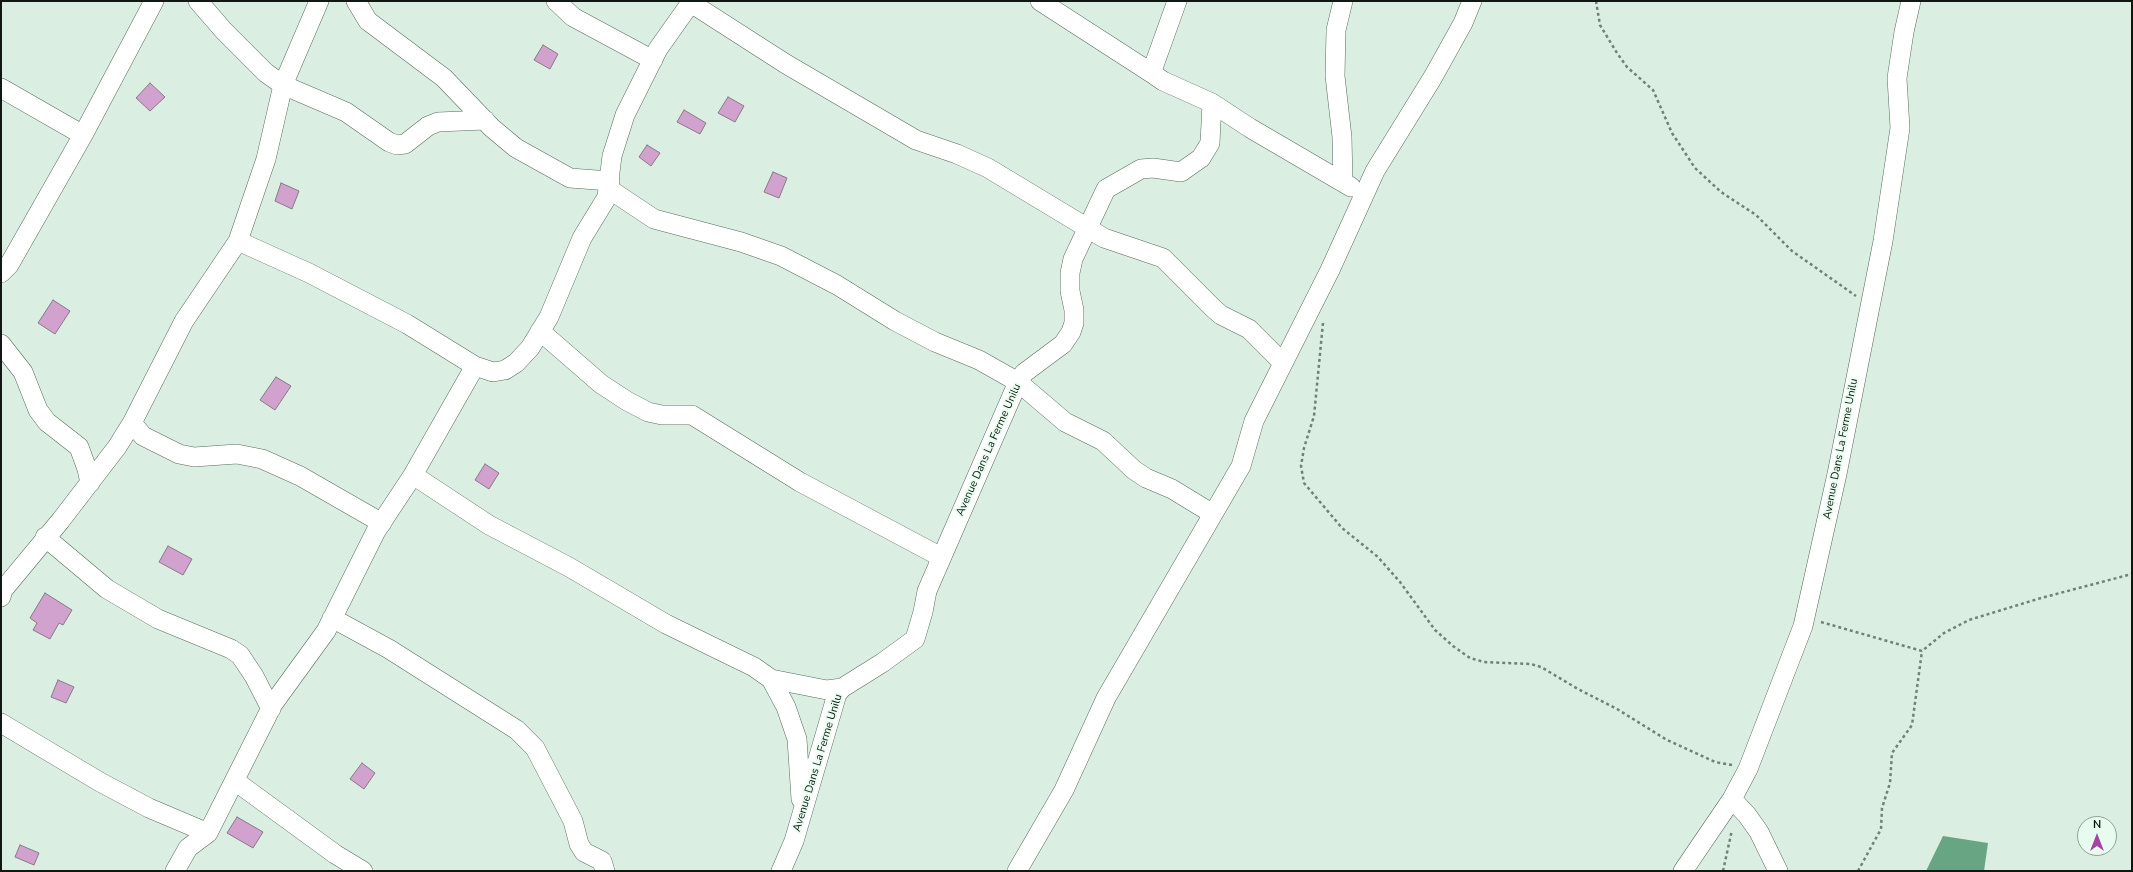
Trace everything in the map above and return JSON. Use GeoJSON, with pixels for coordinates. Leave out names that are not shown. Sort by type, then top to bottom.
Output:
{"type":"FeatureCollection","features":[{"type":"Feature","properties":{"kind":"street"},"geometry":{"type":"LineString","coordinates":[[1,273],[9,265],[83,136],[154,1]]}},
{"type":"Feature","properties":{"kind":"street"},"geometry":{"type":"LineString","coordinates":[[198,1],[266,73],[283,85],[346,112],[389,142],[397,145],[405,144],[428,126],[438,122],[484,120]]}},
{"type":"Feature","properties":{"kind":"street"},"geometry":{"type":"LineString","coordinates":[[2,592],[45,537],[61,520],[104,467],[132,423],[184,321],[238,241],[266,159],[283,85],[319,1]]}},
{"type":"Feature","properties":{"kind":"street"},"geometry":{"type":"LineString","coordinates":[[356,1],[368,21],[444,78],[484,120],[516,148],[570,178],[610,185],[654,219],[741,242],[781,256],[837,285],[922,335],[951,350],[979,360],[1018,382],[1065,422],[1103,441],[1134,470],[1146,478],[1172,489],[1213,514]]}},
{"type":"Feature","properties":{"kind":"street"},"geometry":{"type":"LineString","coordinates":[[556,1],[572,16],[653,60]]}},
{"type":"Feature","properties":{"kind":"street"},"geometry":{"type":"LineString","coordinates":[[1040,1],[1163,81],[1212,103],[1250,128],[1364,194]]}},
{"type":"Feature","properties":{"kind":"street"},"geometry":{"type":"LineString","coordinates":[[1168,1],[1168,28]]}},
{"type":"Feature","properties":{"kind":"street"},"geometry":{"type":"LineString","coordinates":[[1153,74],[1153,68],[1177,1]]}},
{"type":"Feature","properties":{"kind":"street"},"geometry":{"type":"LineString","coordinates":[[1343,1],[1336,30],[1335,76],[1342,137],[1343,182]]}},
{"type":"Feature","properties":{"kind":"street"},"geometry":{"type":"LineString","coordinates":[[1018,871],[1064,790],[1106,698],[1241,466],[1254,421],[1282,362],[1330,270],[1374,171],[1433,77],[1463,23],[1472,1]]}},
{"type":"Feature","properties":{"kind":"street","name":"Avenue Dans La Ferme Unilu"},"geometry":{"type":"LineString","coordinates":[[1683,871],[1729,803],[1748,769],[1804,618],[1837,474],[1883,241],[1900,128],[1897,78],[1904,32],[1911,1]]}},
{"type":"Feature","properties":{"kind":"street"},"geometry":{"type":"LineString","coordinates":[[238,241],[309,274],[407,324],[475,366],[493,372],[505,370],[516,363],[530,348],[549,317],[582,238],[607,197],[610,185],[612,156],[625,114],[658,49],[692,2],[786,64],[916,140],[957,154],[988,168],[1104,238],[1162,258],[1214,310],[1250,329],[1282,362]]}},
{"type":"Feature","properties":{"kind":"street"},"geometry":{"type":"LineString","coordinates":[[1,88],[83,136]]}},
{"type":"Feature","properties":{"kind":"street","name":"Avenue Dans La Ferme Unilu"},"geometry":{"type":"LineString","coordinates":[[781,871],[794,841],[837,694],[842,688],[873,670],[896,652],[911,643],[915,638],[923,612],[927,591],[1018,382],[1030,368],[1063,344],[1071,332],[1074,323],[1074,310],[1070,292],[1070,273],[1073,259],[1106,189],[1119,180],[1141,169],[1153,168],[1181,172],[1201,158],[1210,143],[1212,103]]}},
{"type":"Feature","properties":{"kind":"street"},"geometry":{"type":"LineString","coordinates":[[540,332],[601,384],[627,401],[648,412],[662,415],[692,415],[800,482],[941,557]]}},
{"type":"Feature","properties":{"kind":"street"},"geometry":{"type":"LineString","coordinates":[[1,344],[24,372],[38,410],[47,422],[79,447],[88,470],[90,483]]}},
{"type":"Feature","properties":{"kind":"street"},"geometry":{"type":"LineString","coordinates":[[175,871],[188,848],[208,834],[271,710],[326,631],[382,523],[413,475],[475,366]]}},
{"type":"Feature","properties":{"kind":"street"},"geometry":{"type":"LineString","coordinates":[[132,423],[142,436],[179,454],[194,457],[237,454],[262,459],[300,476],[382,523]]}},
{"type":"Feature","properties":{"kind":"street"},"geometry":{"type":"LineString","coordinates":[[413,475],[489,525],[569,567],[666,624],[754,667],[771,678],[826,690],[842,688]]}},
{"type":"Feature","properties":{"kind":"street"},"geometry":{"type":"LineString","coordinates":[[45,537],[106,589],[158,619],[230,649],[240,656],[254,676],[271,710]]}},
{"type":"Feature","properties":{"kind":"street"},"geometry":{"type":"LineString","coordinates":[[332,618],[389,649],[517,730],[535,748],[572,821],[579,844],[584,852],[602,861],[605,871]]}},
{"type":"Feature","properties":{"kind":"street"},"geometry":{"type":"LineString","coordinates":[[771,678],[786,707],[797,739],[802,814]]}},
{"type":"Feature","properties":{"kind":"street"},"geometry":{"type":"LineString","coordinates":[[1,723],[100,782],[142,805],[208,834]]}},
{"type":"Feature","properties":{"kind":"street"},"geometry":{"type":"LineString","coordinates":[[235,781],[335,854],[363,871]]}},
{"type":"Feature","properties":{"kind":"street"},"geometry":{"type":"LineString","coordinates":[[1729,803],[1751,821],[1778,871]]}},
{"type":"Feature","properties":{"kind":"path"},"geometry":{"type":"LineString","coordinates":[[1596,1],[1600,25],[1627,67],[1653,90],[1672,133],[1695,168],[1722,192],[1756,216],[1792,251],[1870,305]]}},
{"type":"Feature","properties":{"kind":"path"},"geometry":{"type":"LineString","coordinates":[[1324,321],[1314,416],[1304,448],[1301,466],[1304,483],[1342,528],[1378,557],[1400,582],[1435,630],[1453,646],[1470,658],[1484,662],[1531,664],[1541,667],[1578,689],[1617,709],[1667,740],[1715,762],[1748,769]]}},
{"type":"Feature","properties":{"kind":"path"},"geometry":{"type":"LineString","coordinates":[[1858,871],[1881,829],[1882,808],[1890,783],[1892,753],[1912,725],[1922,652],[1944,634],[1969,620],[2041,598],[2132,574]]}},
{"type":"Feature","properties":{"kind":"path"},"geometry":{"type":"LineString","coordinates":[[1804,618],[1922,652]]}},
{"type":"Feature","properties":{"kind":"path"},"geometry":{"type":"LineString","coordinates":[[1723,871],[1732,837],[1729,803]]}},
{"type":"Feature","properties":{"kind":"shaded area"},"geometry":{"type":"Polygon","coordinates":[[[1943,836],[1988,843],[1984,871],[1926,871],[1943,836]]]}},
{"type":"Feature","properties":{"kind":"building"},"geometry":{"type":"Polygon","coordinates":[[[543,45],[558,54],[550,69],[534,60],[543,45]]]}},
{"type":"Feature","properties":{"kind":"building"},"geometry":{"type":"Polygon","coordinates":[[[150,83],[165,97],[150,111],[136,98],[150,83]]]}},
{"type":"Feature","properties":{"kind":"building"},"geometry":{"type":"Polygon","coordinates":[[[728,97],[744,106],[735,122],[718,113],[728,97]]]}},
{"type":"Feature","properties":{"kind":"building"},"geometry":{"type":"Polygon","coordinates":[[[684,110],[706,123],[700,134],[677,122],[684,110]]]}},
{"type":"Feature","properties":{"kind":"building"},"geometry":{"type":"Polygon","coordinates":[[[647,145],[660,153],[651,166],[639,157],[647,145]]]}},
{"type":"Feature","properties":{"kind":"building"},"geometry":{"type":"Polygon","coordinates":[[[773,172],[787,178],[779,198],[764,192],[773,172]]]}},
{"type":"Feature","properties":{"kind":"building"},"geometry":{"type":"Polygon","coordinates":[[[281,183],[299,191],[292,209],[275,201],[281,183]]]}},
{"type":"Feature","properties":{"kind":"building"},"geometry":{"type":"Polygon","coordinates":[[[53,300],[70,311],[55,334],[38,323],[53,300]]]}},
{"type":"Feature","properties":{"kind":"building"},"geometry":{"type":"Polygon","coordinates":[[[276,377],[291,386],[275,410],[260,400],[276,377]]]}},
{"type":"Feature","properties":{"kind":"building"},"geometry":{"type":"Polygon","coordinates":[[[485,464],[499,473],[489,489],[475,480],[485,464]]]}},
{"type":"Feature","properties":{"kind":"building"},"geometry":{"type":"Polygon","coordinates":[[[168,546],[192,559],[183,575],[159,562],[168,546]]]}},
{"type":"Feature","properties":{"kind":"building"},"geometry":{"type":"Polygon","coordinates":[[[45,593],[72,610],[63,625],[59,623],[50,639],[33,630],[37,623],[30,618],[45,593]]]}},
{"type":"Feature","properties":{"kind":"building"},"geometry":{"type":"Polygon","coordinates":[[[58,680],[74,687],[66,703],[51,697],[58,680]]]}},
{"type":"Feature","properties":{"kind":"building"},"geometry":{"type":"Polygon","coordinates":[[[362,763],[375,773],[364,789],[350,779],[362,763]]]}},
{"type":"Feature","properties":{"kind":"building"},"geometry":{"type":"Polygon","coordinates":[[[237,817],[263,832],[253,848],[227,833],[237,817]]]}},
{"type":"Feature","properties":{"kind":"building"},"geometry":{"type":"Polygon","coordinates":[[[20,845],[39,853],[34,865],[15,857],[20,845]]]}}]}
